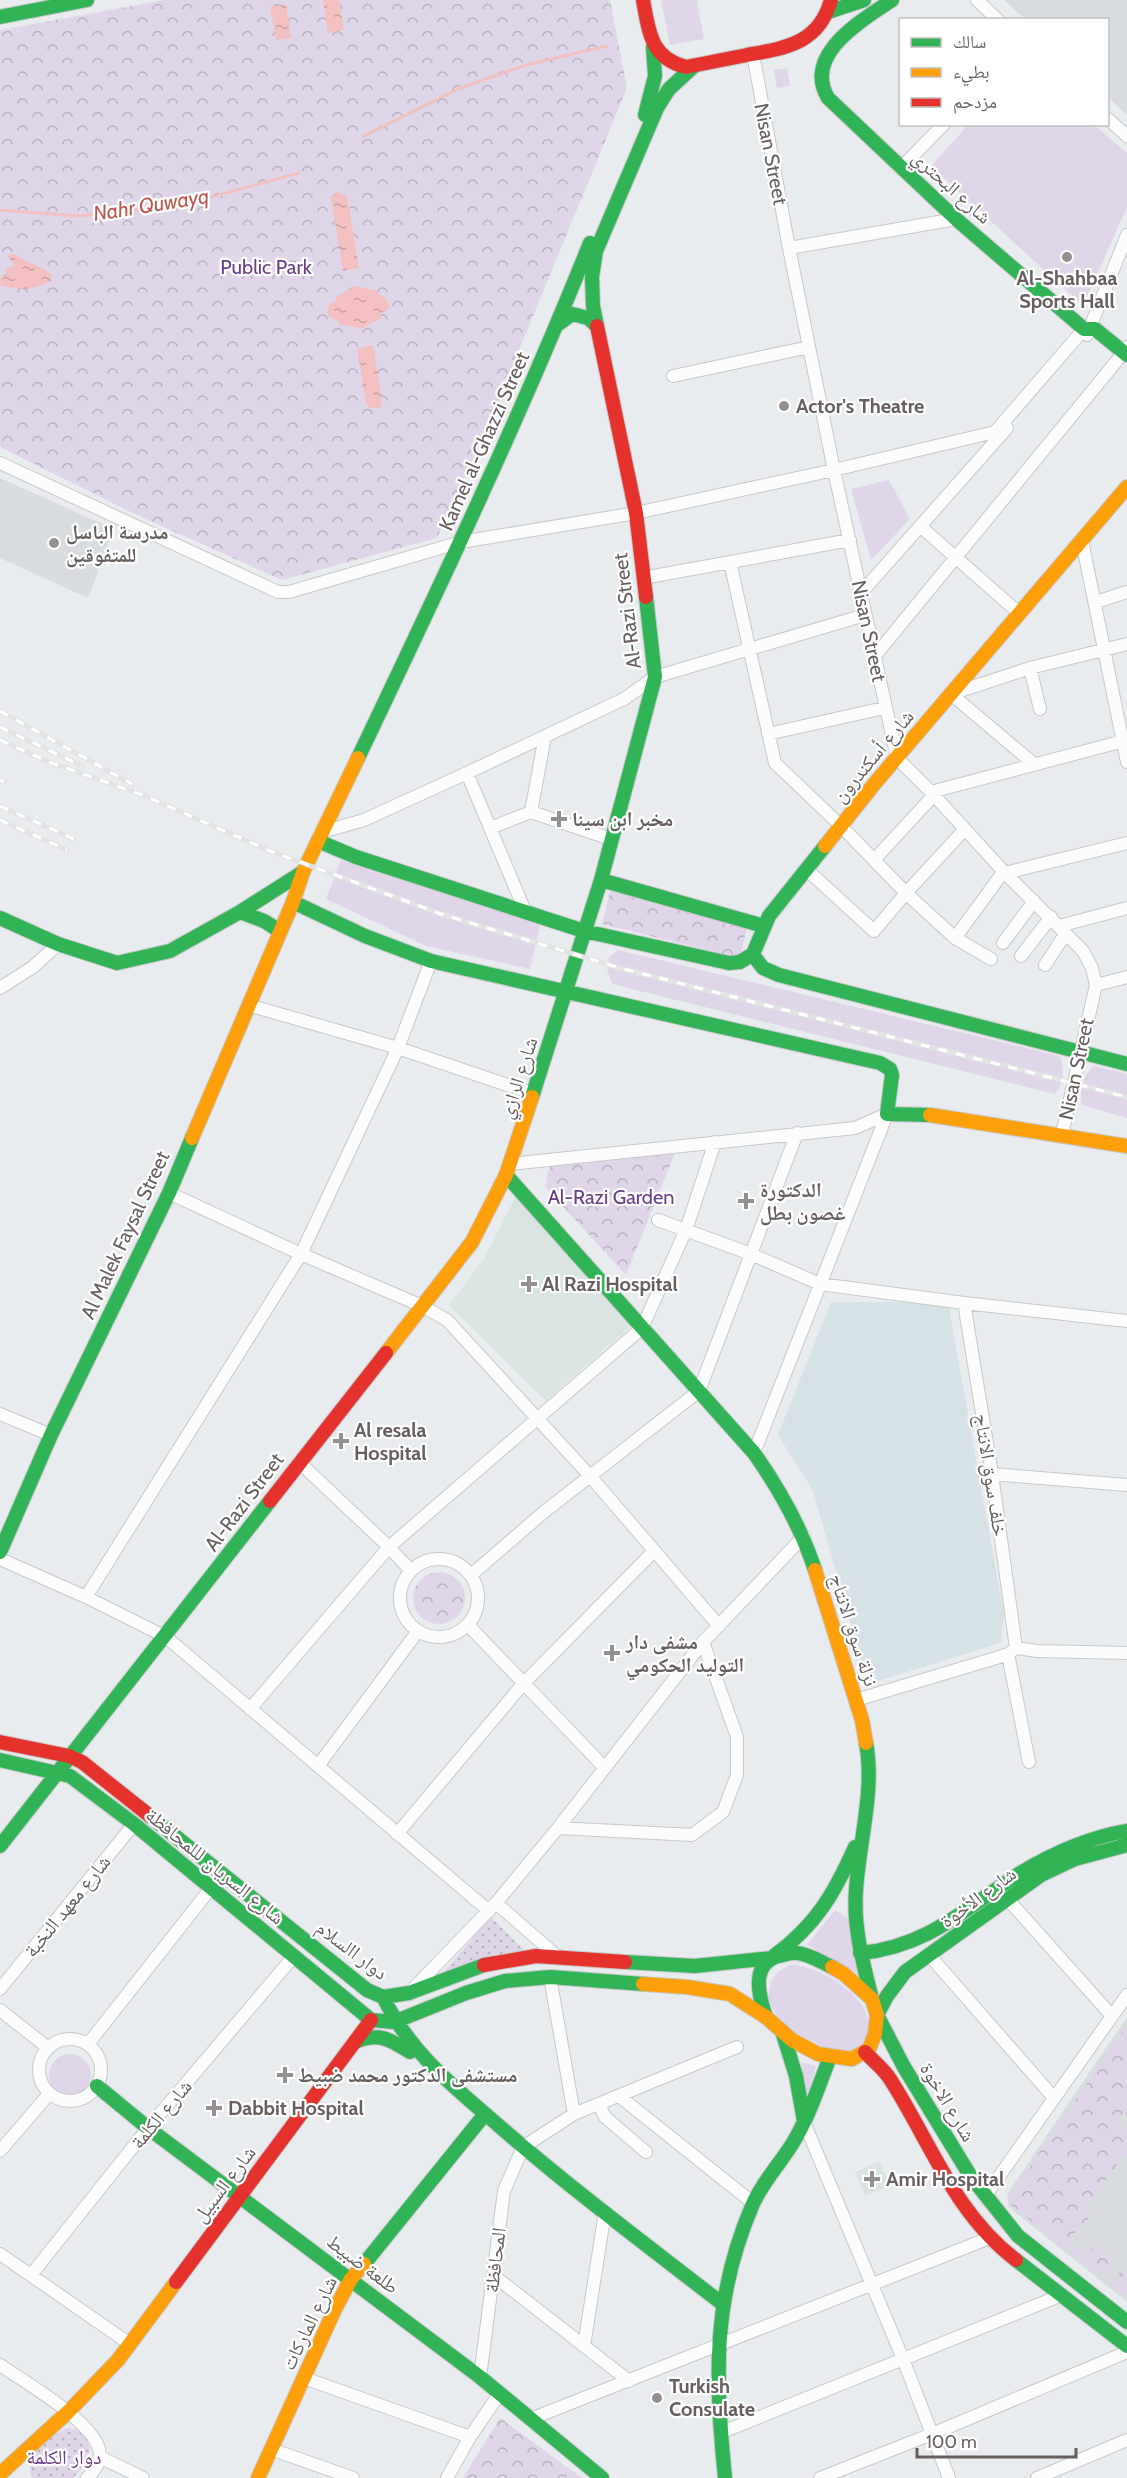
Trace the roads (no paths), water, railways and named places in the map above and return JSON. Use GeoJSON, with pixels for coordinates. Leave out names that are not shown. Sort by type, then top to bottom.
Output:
{"type":"FeatureCollection","features":[{"type":"Feature","properties":{"kind":"main road"},"geometry":{"type":"LineString","coordinates":[[0,17],[82,0]]}},
{"type":"Feature","properties":{"kind":"main road","name":"Kamel al-Ghazzi Street"},"geometry":{"type":"LineString","coordinates":[[320,836],[461,542],[557,325],[647,110],[655,76],[653,47],[643,0]]}},
{"type":"Feature","properties":{"kind":"main road"},"geometry":{"type":"LineString","coordinates":[[653,47],[670,64],[686,67],[790,47],[803,40],[822,24],[830,6],[864,0]]}},
{"type":"Feature","properties":{"kind":"main road","name":"شارع البحتري"},"geometry":{"type":"LineString","coordinates":[[892,0],[830,50],[824,62],[822,77],[825,92],[836,107],[956,219],[1087,329],[1095,329],[1126,351]]}},
{"type":"Feature","properties":{"kind":"main road"},"geometry":{"type":"LineString","coordinates":[[597,326],[592,290],[596,251],[657,108],[669,89],[694,66]]}},
{"type":"Feature","properties":{"kind":"main road"},"geometry":{"type":"LineString","coordinates":[[557,325],[572,314],[588,318],[597,326]]}},
{"type":"Feature","properties":{"kind":"main road","name":"Al-Razi Street"},"geometry":{"type":"LineString","coordinates":[[567,992],[600,880],[654,677],[636,513],[597,326]]}},
{"type":"Feature","properties":{"kind":"main road","name":"شارع أسكندرون"},"geometry":{"type":"LineString","coordinates":[[753,955],[760,943],[764,926],[840,825],[1127,487]]}},
{"type":"Feature","properties":{"kind":"main road"},"geometry":{"type":"LineString","coordinates":[[320,836],[356,856],[584,931],[729,963],[744,961],[753,955],[763,968],[779,975],[1127,1064]]}},
{"type":"Feature","properties":{"kind":"main road","name":"Al Malek Faysal Street"},"geometry":{"type":"LineString","coordinates":[[0,1552],[51,1435],[169,1193],[320,836]]}},
{"type":"Feature","properties":{"kind":"main road"},"geometry":{"type":"LineString","coordinates":[[0,918],[58,944],[117,963],[170,951],[240,912],[303,872]]}},
{"type":"Feature","properties":{"kind":"main road"},"geometry":{"type":"LineString","coordinates":[[600,880],[764,926]]}},
{"type":"Feature","properties":{"kind":"main road"},"geometry":{"type":"LineString","coordinates":[[293,902],[365,936],[432,961],[880,1063],[890,1069],[892,1075],[887,1114],[914,1113],[1062,1134],[1127,1146]]}},
{"type":"Feature","properties":{"kind":"main road"},"geometry":{"type":"LineString","coordinates":[[240,912],[264,921],[280,932]]}},
{"type":"Feature","properties":{"kind":"main road","name":"شارع الرازي"},"geometry":{"type":"LineString","coordinates":[[508,1169],[567,992]]}},
{"type":"Feature","properties":{"kind":"main road","name":"Al-Razi Street"},"geometry":{"type":"LineString","coordinates":[[0,1846],[69,1756],[166,1637],[299,1462],[472,1242],[508,1169]]}},
{"type":"Feature","properties":{"kind":"main road","name":"نزلة سوق الانتاج"},"geometry":{"type":"LineString","coordinates":[[508,1169],[642,1328],[754,1453],[776,1484],[804,1536],[866,1736],[869,1768],[867,1800],[861,1832]]}},
{"type":"Feature","properties":{"kind":"main road","name":"دوار االسلام"},"geometry":{"type":"LineString","coordinates":[[0,1742],[69,1756],[82,1762],[367,1990],[383,1997]]}},
{"type":"Feature","properties":{"kind":"main road","name":"شارع السريان لللمحافظة"},"geometry":{"type":"LineString","coordinates":[[0,1760],[70,1776],[134,1824],[371,2020]]}},
{"type":"Feature","properties":{"kind":"main road","name":"شارع الأخوة"},"geometry":{"type":"LineString","coordinates":[[860,1953],[876,1954],[916,1942],[1032,1866],[1068,1848],[1127,1831]]}},
{"type":"Feature","properties":{"kind":"main road"},"geometry":{"type":"LineString","coordinates":[[766,2017],[759,1998],[758,1977],[763,1967],[808,1930],[828,1904],[836,1891],[861,1832]]}},
{"type":"Feature","properties":{"kind":"main road"},"geometry":{"type":"LineString","coordinates":[[371,2020],[394,2022],[466,1993],[505,1981],[550,1977],[687,1987],[730,1994],[766,2017],[792,2040],[818,2054],[852,2059],[869,2049],[875,2034],[877,2015],[860,1953],[856,1917],[861,1832]]}},
{"type":"Feature","properties":{"kind":"main road","name":"شارع الأخوة"},"geometry":{"type":"LineString","coordinates":[[877,2015],[886,1996],[905,1972],[1041,1875],[1057,1866],[1127,1845]]}},
{"type":"Feature","properties":{"kind":"main road"},"geometry":{"type":"LineString","coordinates":[[828,1904],[841,1905],[856,1917]]}},
{"type":"Feature","properties":{"kind":"main road"},"geometry":{"type":"LineString","coordinates":[[720,2302],[523,2147],[426,2062],[407,2042],[394,2022],[383,1997],[409,1992],[475,1967],[536,1956],[695,1966],[772,1958],[795,1952],[816,1959],[844,1974],[872,1999]]}},
{"type":"Feature","properties":{"kind":"main road","name":"شارع الاخوة"},"geometry":{"type":"LineString","coordinates":[[877,2015],[904,2067],[965,2167],[1018,2236],[1127,2322]]}},
{"type":"Feature","properties":{"kind":"main road","name":"شارع السبيل"},"geometry":{"type":"LineString","coordinates":[[4,2472],[68,2412],[118,2360],[371,2020]]}},
{"type":"Feature","properties":{"kind":"main road"},"geometry":{"type":"LineString","coordinates":[[782,2031],[796,2076],[804,2122]]}},
{"type":"Feature","properties":{"kind":"main road"},"geometry":{"type":"LineString","coordinates":[[354,2043],[376,2034],[385,2036],[426,2062]]}},
{"type":"Feature","properties":{"kind":"main road"},"geometry":{"type":"LineString","coordinates":[[865,2052],[889,2077],[954,2193],[992,2238],[1004,2251],[1127,2346]]}},
{"type":"Feature","properties":{"kind":"main road"},"geometry":{"type":"LineString","coordinates":[[725,2478],[720,2433],[716,2346],[720,2302],[739,2237],[753,2203],[785,2156],[804,2122],[830,2057]]}},
{"type":"Feature","properties":{"kind":"main road","name":"طلعة ضبيط"},"geometry":{"type":"LineString","coordinates":[[97,2086],[148,2128],[533,2418],[602,2478]]}},
{"type":"Feature","properties":{"kind":"main road","name":"شارع الماركات"},"geometry":{"type":"LineString","coordinates":[[258,2478],[351,2279],[485,2114]]}},
{"type":"Feature","properties":{"kind":"street"},"geometry":{"type":"LineString","coordinates":[[977,0],[996,18]]}},
{"type":"Feature","properties":{"kind":"street","name":"Nisan Street"},"geometry":{"type":"LineString","coordinates":[[753,54],[834,470],[897,758]]}},
{"type":"Feature","properties":{"kind":"street"},"geometry":{"type":"LineString","coordinates":[[1109,121],[1127,136]]}},
{"type":"Feature","properties":{"kind":"street"},"geometry":{"type":"LineString","coordinates":[[901,168],[942,126]]}},
{"type":"Feature","properties":{"kind":"street"},"geometry":{"type":"LineString","coordinates":[[789,248],[956,219]]}},
{"type":"Feature","properties":{"kind":"street"},"geometry":{"type":"LineString","coordinates":[[861,593],[1087,329],[1127,235]]}},
{"type":"Feature","properties":{"kind":"street"},"geometry":{"type":"LineString","coordinates":[[0,463],[278,592],[289,592],[461,542],[636,513],[995,432],[1087,329]]}},
{"type":"Feature","properties":{"kind":"street"},"geometry":{"type":"LineString","coordinates":[[673,376],[809,347]]}},
{"type":"Feature","properties":{"kind":"street"},"geometry":{"type":"LineString","coordinates":[[874,657],[1126,351]]}},
{"type":"Feature","properties":{"kind":"street"},"geometry":{"type":"LineString","coordinates":[[920,526],[1020,614]]}},
{"type":"Feature","properties":{"kind":"street"},"geometry":{"type":"LineString","coordinates":[[643,578],[850,540]]}},
{"type":"Feature","properties":{"kind":"street"},"geometry":{"type":"LineString","coordinates":[[1082,541],[1125,740],[1127,762]]}},
{"type":"Feature","properties":{"kind":"street"},"geometry":{"type":"LineString","coordinates":[[730,562],[775,763],[906,893],[955,938],[991,959]]}},
{"type":"Feature","properties":{"kind":"street"},"geometry":{"type":"LineString","coordinates":[[1096,602],[1127,592]]}},
{"type":"Feature","properties":{"kind":"street"},"geometry":{"type":"LineString","coordinates":[[320,836],[364,820],[624,699],[654,677],[865,615]]}},
{"type":"Feature","properties":{"kind":"street"},"geometry":{"type":"LineString","coordinates":[[951,694],[1030,668],[1127,644]]}},
{"type":"Feature","properties":{"kind":"street"},"geometry":{"type":"LineString","coordinates":[[1030,668],[1040,709]]}},
{"type":"Feature","properties":{"kind":"street"},"geometry":{"type":"LineString","coordinates":[[951,694],[1034,764]]}},
{"type":"Feature","properties":{"kind":"street"},"geometry":{"type":"LineString","coordinates":[[768,734],[885,708]]}},
{"type":"Feature","properties":{"kind":"street"},"geometry":{"type":"LineString","coordinates":[[531,812],[544,736]]}},
{"type":"Feature","properties":{"kind":"street"},"geometry":{"type":"LineString","coordinates":[[874,860],[933,793],[1125,740]]}},
{"type":"Feature","properties":{"kind":"street"},"geometry":{"type":"LineString","coordinates":[[897,758],[933,793],[1004,872],[1083,951],[1092,968],[1096,985],[1127,977]]}},
{"type":"Feature","properties":{"kind":"street"},"geometry":{"type":"LineString","coordinates":[[467,773],[525,911]]}},
{"type":"Feature","properties":{"kind":"street"},"geometry":{"type":"LineString","coordinates":[[490,828],[531,812],[611,839]]}},
{"type":"Feature","properties":{"kind":"street"},"geometry":{"type":"LineString","coordinates":[[806,869],[874,931],[965,829]]}},
{"type":"Feature","properties":{"kind":"street"},"geometry":{"type":"LineString","coordinates":[[955,938],[1004,872],[1127,843]]}},
{"type":"Feature","properties":{"kind":"street"},"geometry":{"type":"LineString","coordinates":[[1003,943],[1034,901]]}},
{"type":"Feature","properties":{"kind":"street"},"geometry":{"type":"LineString","coordinates":[[1021,956],[1059,925],[1127,909]]}},
{"type":"Feature","properties":{"kind":"street"},"geometry":{"type":"LineString","coordinates":[[1045,965],[1059,925]]}},
{"type":"Feature","properties":{"kind":"street"},"geometry":{"type":"LineString","coordinates":[[0,988],[33,967],[58,944]]}},
{"type":"Feature","properties":{"kind":"street"},"geometry":{"type":"LineString","coordinates":[[86,1597],[301,1254],[398,1048],[432,961]]}},
{"type":"Feature","properties":{"kind":"street","name":"Nisan Street"},"geometry":{"type":"LineString","coordinates":[[1062,1134],[1096,985]]}},
{"type":"Feature","properties":{"kind":"street"},"geometry":{"type":"LineString","coordinates":[[248,1005],[398,1048],[534,1094]]}},
{"type":"Feature","properties":{"kind":"street"},"geometry":{"type":"LineString","coordinates":[[508,1169],[715,1142],[855,1128],[887,1114]]}},
{"type":"Feature","properties":{"kind":"street"},"geometry":{"type":"LineString","coordinates":[[754,1453],[887,1114]]}},
{"type":"Feature","properties":{"kind":"street"},"geometry":{"type":"LineString","coordinates":[[471,1575],[544,1512],[699,1391],[797,1133]]}},
{"type":"Feature","properties":{"kind":"street"},"geometry":{"type":"LineString","coordinates":[[250,1709],[389,1547],[642,1328],[686,1230],[715,1142]]}},
{"type":"Feature","properties":{"kind":"street"},"geometry":{"type":"LineString","coordinates":[[169,1193],[301,1254],[422,1306],[447,1320],[590,1476],[719,1626]]}},
{"type":"Feature","properties":{"kind":"street"},"geometry":{"type":"LineString","coordinates":[[658,1220],[751,1254],[820,1284],[1127,1321]]}},
{"type":"Feature","properties":{"kind":"street","name":"خلف سوق الانتاج"},"geometry":{"type":"LineString","coordinates":[[964,1303],[992,1474],[1012,1651],[1029,1762]]}},
{"type":"Feature","properties":{"kind":"street"},"geometry":{"type":"LineString","coordinates":[[0,1414],[51,1435]]}},
{"type":"Feature","properties":{"kind":"street"},"geometry":{"type":"LineString","coordinates":[[299,1462],[411,1570]]}},
{"type":"Feature","properties":{"kind":"street"},"geometry":{"type":"LineString","coordinates":[[992,1474],[1127,1485]]}},
{"type":"Feature","properties":{"kind":"street"},"geometry":{"type":"LineString","coordinates":[[409,1992],[493,1907],[558,1828],[703,1642],[804,1536]]}},
{"type":"Feature","properties":{"kind":"street"},"geometry":{"type":"LineString","coordinates":[[398,1834],[523,1684],[654,1551]]}},
{"type":"Feature","properties":{"kind":"street"},"geometry":{"type":"LineString","coordinates":[[0,1559],[86,1597],[166,1637],[398,1834],[558,1957]]}},
{"type":"Feature","properties":{"kind":"street"},"geometry":{"type":"LineString","coordinates":[[436,1559],[449,1560],[462,1566],[471,1575],[477,1588],[476,1613],[468,1625],[456,1634],[442,1637],[428,1635],[418,1631],[406,1619],[401,1606],[400,1594],[411,1570],[424,1562],[436,1559]]}},
{"type":"Feature","properties":{"kind":"street"},"geometry":{"type":"LineString","coordinates":[[468,1625],[605,1768]]}},
{"type":"Feature","properties":{"kind":"street"},"geometry":{"type":"LineString","coordinates":[[318,1766],[418,1631]]}},
{"type":"Feature","properties":{"kind":"street"},"geometry":{"type":"LineString","coordinates":[[558,1828],[692,1835],[723,1812],[737,1775],[737,1737],[703,1642]]}},
{"type":"Feature","properties":{"kind":"street"},"geometry":{"type":"LineString","coordinates":[[856,1700],[1012,1651],[1127,1653]]}},
{"type":"Feature","properties":{"kind":"street","name":"شارع معهد النخبة"},"geometry":{"type":"LineString","coordinates":[[0,1989],[134,1824]]}},
{"type":"Feature","properties":{"kind":"street"},"geometry":{"type":"LineString","coordinates":[[87,2044],[211,1888]]}},
{"type":"Feature","properties":{"kind":"street"},"geometry":{"type":"LineString","coordinates":[[998,1889],[1112,2016]]}},
{"type":"Feature","properties":{"kind":"street","name":"شارع الكلمة"},"geometry":{"type":"LineString","coordinates":[[31,2275],[148,2128],[294,1956]]}},
{"type":"Feature","properties":{"kind":"street"},"geometry":{"type":"LineString","coordinates":[[930,1956],[1054,2098]]}},
{"type":"Feature","properties":{"kind":"street"},"geometry":{"type":"LineString","coordinates":[[550,1977],[574,2114]]}},
{"type":"Feature","properties":{"kind":"street"},"geometry":{"type":"LineString","coordinates":[[986,2195],[1127,1995]]}},
{"type":"Feature","properties":{"kind":"street"},"geometry":{"type":"LineString","coordinates":[[0,2010],[48,2048]]}},
{"type":"Feature","properties":{"kind":"street"},"geometry":{"type":"LineString","coordinates":[[71,2038],[87,2044],[94,2050],[101,2067],[97,2086],[84,2098],[75,2101],[57,2099],[49,2094],[43,2086],[38,2066],[48,2048],[63,2039],[71,2038]]}},
{"type":"Feature","properties":{"kind":"street"},"geometry":{"type":"LineString","coordinates":[[523,2147],[574,2114],[737,2047]]}},
{"type":"Feature","properties":{"kind":"street"},"geometry":{"type":"LineString","coordinates":[[0,2151],[49,2094]]}},
{"type":"Feature","properties":{"kind":"street"},"geometry":{"type":"LineString","coordinates":[[619,2096],[753,2203]]}},
{"type":"Feature","properties":{"kind":"street"},"geometry":{"type":"LineString","coordinates":[[599,2104],[605,2117],[646,2152]]}},
{"type":"Feature","properties":{"kind":"street"},"geometry":{"type":"LineString","coordinates":[[804,2122],[903,2359],[949,2478]]}},
{"type":"Feature","properties":{"kind":"street","name":"المحافظة"},"geometry":{"type":"LineString","coordinates":[[480,2377],[504,2191],[523,2147]]}},
{"type":"Feature","properties":{"kind":"street"},"geometry":{"type":"LineString","coordinates":[[584,2346],[605,2212]]}},
{"type":"Feature","properties":{"kind":"street"},"geometry":{"type":"LineString","coordinates":[[533,2418],[992,2238]]}},
{"type":"Feature","properties":{"kind":"street"},"geometry":{"type":"LineString","coordinates":[[0,2254],[130,2344]]}},
{"type":"Feature","properties":{"kind":"street"},"geometry":{"type":"LineString","coordinates":[[493,2275],[629,2381]]}},
{"type":"Feature","properties":{"kind":"street"},"geometry":{"type":"LineString","coordinates":[[720,2433],[1062,2295]]}},
{"type":"Feature","properties":{"kind":"street"},"geometry":{"type":"LineString","coordinates":[[820,2478],[932,2434],[1127,2352]]}},
{"type":"Feature","properties":{"kind":"street"},"geometry":{"type":"LineString","coordinates":[[0,2365],[68,2412],[94,2439],[99,2448],[100,2457],[94,2471],[87,2478]]}},
{"type":"Feature","properties":{"kind":"street"},"geometry":{"type":"LineString","coordinates":[[304,2378],[470,2437]]}},
{"type":"Feature","properties":{"kind":"street"},"geometry":{"type":"LineString","coordinates":[[447,2478],[470,2437],[500,2393]]}},
{"type":"Feature","properties":{"kind":"street"},"geometry":{"type":"LineString","coordinates":[[1036,2478],[1127,2440]]}},
{"type":"Feature","properties":{"kind":"street"},"geometry":{"type":"LineString","coordinates":[[272,2449],[353,2478]]}},
{"type":"Feature","properties":{"kind":"street"},"geometry":{"type":"LineString","coordinates":[[100,2457],[143,2478]]}},
{"type":"Feature","properties":{"kind":"water"},"geometry":{"type":"Polygon","coordinates":[[[323,0],[339,0],[344,30],[328,33],[323,0]]]}},
{"type":"Feature","properties":{"kind":"water"},"geometry":{"type":"Polygon","coordinates":[[[286,4],[291,38],[276,40],[270,7],[286,4]]]}},
{"type":"Feature","properties":{"kind":"water"},"geometry":{"type":"Polygon","coordinates":[[[337,192],[347,196],[359,268],[343,271],[331,198],[337,192]]]}},
{"type":"Feature","properties":{"kind":"water"},"geometry":{"type":"Polygon","coordinates":[[[15,254],[52,275],[51,281],[26,289],[0,285],[0,277],[7,276],[5,271],[14,264],[7,255],[15,254]]]}},
{"type":"Feature","properties":{"kind":"water"},"geometry":{"type":"Polygon","coordinates":[[[355,286],[378,291],[378,295],[385,297],[389,305],[389,308],[381,313],[381,318],[361,329],[340,326],[339,321],[330,318],[327,313],[329,305],[336,301],[336,297],[355,286]]]}},
{"type":"Feature","properties":{"kind":"water"},"geometry":{"type":"Polygon","coordinates":[[[373,345],[382,402],[380,408],[370,408],[366,403],[357,349],[373,345]]]}},
{"type":"Feature","properties":{"kind":"waterway","name":"Nahr Quwayq"},"geometry":{"type":"LineString","coordinates":[[364,136],[460,88],[526,65],[607,46]]}},
{"type":"Feature","properties":{"kind":"waterway","name":"Nahr Quwayq"},"geometry":{"type":"LineString","coordinates":[[0,210],[78,216],[200,200],[299,173]]}},
{"type":"Feature","properties":{"kind":"railway"},"geometry":{"type":"LineString","coordinates":[[0,711],[132,784]]}},
{"type":"Feature","properties":{"kind":"railway"},"geometry":{"type":"LineString","coordinates":[[0,727],[82,766]]}},
{"type":"Feature","properties":{"kind":"railway"},"geometry":{"type":"LineString","coordinates":[[0,740],[49,762],[145,796],[270,851],[441,914],[620,968],[1127,1097]]}},
{"type":"Feature","properties":{"kind":"railway"},"geometry":{"type":"LineString","coordinates":[[0,780],[4,782]]}},
{"type":"Feature","properties":{"kind":"railway"},"geometry":{"type":"LineString","coordinates":[[0,806],[74,839]]}},
{"type":"Feature","properties":{"kind":"railway"},"geometry":{"type":"LineString","coordinates":[[0,820],[67,850]]}},
{"type":"Feature","properties":{"kind":"place","name":"Al-Shahbaa Sports Hall"},"geometry":{"type":"Point","coordinates":[1067,257]}},
{"type":"Feature","properties":{"kind":"place","name":"Actor's Theatre"},"geometry":{"type":"Point","coordinates":[784,406]}},
{"type":"Feature","properties":{"kind":"place","name":"مدرسة الباسل للمتفوقين"},"geometry":{"type":"Point","coordinates":[54,543]}},
{"type":"Feature","properties":{"kind":"place","name":"مخبر ابن سينا"},"geometry":{"type":"Point","coordinates":[559,819]}},
{"type":"Feature","properties":{"kind":"place","name":"الدكتورة غصون بطل"},"geometry":{"type":"Point","coordinates":[746,1201]}},
{"type":"Feature","properties":{"kind":"place","name":"Al Razi Hospital"},"geometry":{"type":"Point","coordinates":[529,1284]}},
{"type":"Feature","properties":{"kind":"place","name":"Al resala Hospital"},"geometry":{"type":"Point","coordinates":[341,1441]}},
{"type":"Feature","properties":{"kind":"place","name":"مشفى دار التوليد الحكومي"},"geometry":{"type":"Point","coordinates":[612,1653]}},
{"type":"Feature","properties":{"kind":"place","name":"مستشفى الدكتور محمد ضبيط"},"geometry":{"type":"Point","coordinates":[285,2075]}},
{"type":"Feature","properties":{"kind":"place","name":"Dabbit Hospital"},"geometry":{"type":"Point","coordinates":[214,2108]}},
{"type":"Feature","properties":{"kind":"place","name":"Amir Hospital"},"geometry":{"type":"Point","coordinates":[872,2179]}},
{"type":"Feature","properties":{"kind":"place","name":"Turkish Consulate"},"geometry":{"type":"Point","coordinates":[657,2398]}},
{"type":"Feature","properties":{"kind":"park label","name":"Public Park"},"geometry":{"type":"Point","coordinates":[266,267]}},
{"type":"Feature","properties":{"kind":"park label","name":"Al-Razi Garden"},"geometry":{"type":"Point","coordinates":[611,1197]}},
{"type":"Feature","properties":{"kind":"park label","name":"دوار الكلمة"},"geometry":{"type":"Point","coordinates":[64,2457]}}]}
